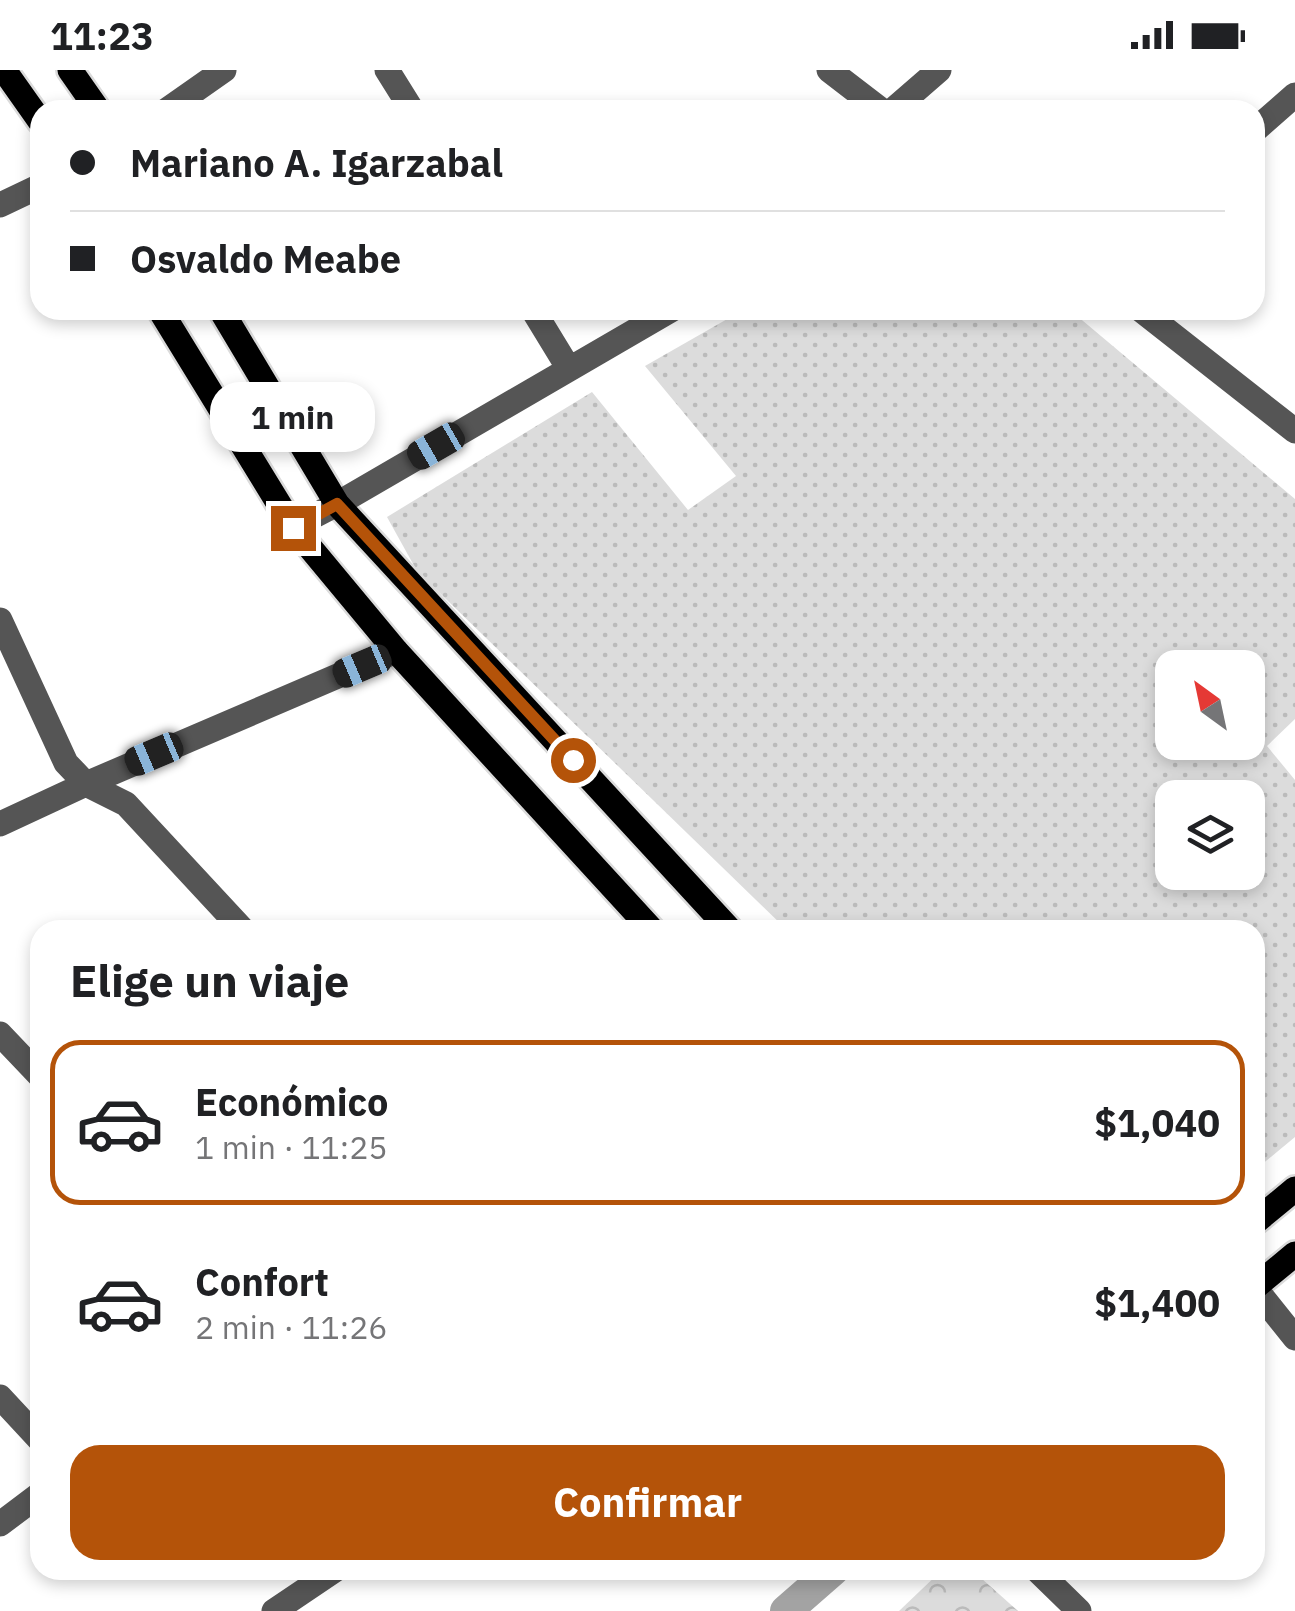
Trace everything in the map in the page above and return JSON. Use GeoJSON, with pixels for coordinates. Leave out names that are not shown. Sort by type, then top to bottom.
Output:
{"type":"FeatureCollection","features":[{"type":"Feature","properties":{"kind":"main road"},"geometry":{"type":"LineString","coordinates":[[4,70],[30,107]]}},
{"type":"Feature","properties":{"kind":"main road"},"geometry":{"type":"LineString","coordinates":[[70,70],[91,100]]}},
{"type":"Feature","properties":{"kind":"main road"},"geometry":{"type":"LineString","coordinates":[[166,320],[293,528],[396,651],[643,920]]}},
{"type":"Feature","properties":{"kind":"main road"},"geometry":{"type":"LineString","coordinates":[[227,320],[337,504],[721,920]]}},
{"type":"Feature","properties":{"kind":"main road"},"geometry":{"type":"LineString","coordinates":[[1265,1214],[1295,1189]]}},
{"type":"Feature","properties":{"kind":"main road"},"geometry":{"type":"LineString","coordinates":[[1265,1280],[1295,1254]]}},
{"type":"Feature","properties":{"kind":"street"},"geometry":{"type":"LineString","coordinates":[[181,100],[224,70]]}},
{"type":"Feature","properties":{"kind":"street"},"geometry":{"type":"LineString","coordinates":[[387,70],[406,100]]}},
{"type":"Feature","properties":{"kind":"street"},"geometry":{"type":"LineString","coordinates":[[829,70],[868,100]]}},
{"type":"Feature","properties":{"kind":"street"},"geometry":{"type":"LineString","coordinates":[[904,100],[939,70]]}},
{"type":"Feature","properties":{"kind":"street"},"geometry":{"type":"LineString","coordinates":[[1265,122],[1295,96]]}},
{"type":"Feature","properties":{"kind":"street"},"geometry":{"type":"LineString","coordinates":[[0,204],[30,190]]}},
{"type":"Feature","properties":{"kind":"street"},"geometry":{"type":"LineString","coordinates":[[538,320],[568,370]]}},
{"type":"Feature","properties":{"kind":"street"},"geometry":{"type":"LineString","coordinates":[[293,528],[654,320]]}},
{"type":"Feature","properties":{"kind":"street"},"geometry":{"type":"LineString","coordinates":[[1154,320],[1295,431]]}},
{"type":"Feature","properties":{"kind":"street"},"geometry":{"type":"LineString","coordinates":[[0,620],[66,762],[86,784],[126,804],[233,920]]}},
{"type":"Feature","properties":{"kind":"street"},"geometry":{"type":"LineString","coordinates":[[0,824],[396,651]]}},
{"type":"Feature","properties":{"kind":"street"},"geometry":{"type":"LineString","coordinates":[[0,1034],[30,1066]]}},
{"type":"Feature","properties":{"kind":"street"},"geometry":{"type":"LineString","coordinates":[[1265,1300],[1295,1338]]}},
{"type":"Feature","properties":{"kind":"street"},"geometry":{"type":"LineString","coordinates":[[0,1397],[30,1429]]}},
{"type":"Feature","properties":{"kind":"street"},"geometry":{"type":"LineString","coordinates":[[0,1524],[30,1502]]}},
{"type":"Feature","properties":{"kind":"street"},"geometry":{"type":"LineString","coordinates":[[274,1611],[320,1580]]}},
{"type":"Feature","properties":{"kind":"street"},"geometry":{"type":"LineString","coordinates":[[1047,1580],[1079,1611]]}},
{"type":"Feature","properties":{"kind":"green space"},"geometry":{"type":"Polygon","coordinates":[[[726,320],[1082,320],[1295,499],[1295,719],[1267,746],[1295,780],[1295,1137],[1265,1162],[1265,920],[777,920],[417,571],[387,517],[592,392],[688,510],[736,476],[645,366],[726,320]]]}},
{"type":"Feature","properties":{"kind":"green space"},"geometry":{"type":"Polygon","coordinates":[[[932,1580],[983,1580],[1018,1611],[899,1611],[932,1580]]]}},
{"type":"Feature","properties":{"kind":"waterway"},"geometry":{"type":"LineString","coordinates":[[786,1611],[822,1580]]}},
{"type":"Feature","properties":{"kind":"route"},"geometry":{"type":"LineString","coordinates":[[293,528],[337,504],[573,760]]}}]}
